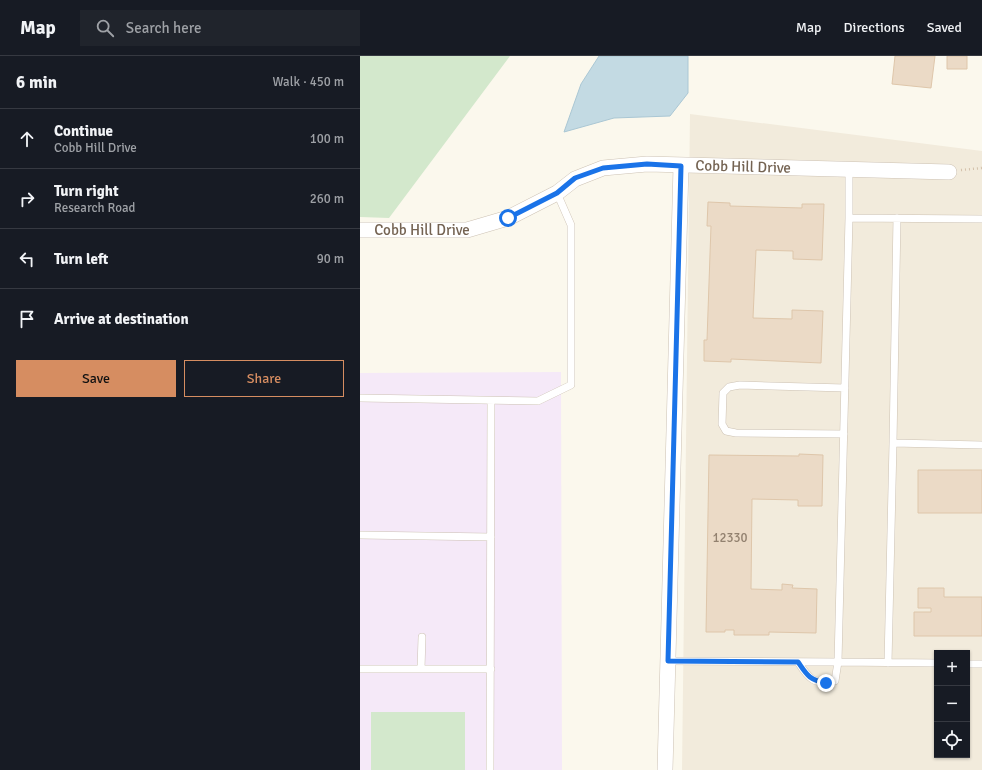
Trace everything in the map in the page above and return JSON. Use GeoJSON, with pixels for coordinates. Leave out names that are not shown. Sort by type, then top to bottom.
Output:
{"type":"FeatureCollection","features":[{"type":"Feature","properties":{"kind":"street","name":"Cobb Hill Drive"},"geometry":{"type":"LineString","coordinates":[[360,230],[467,230],[508,218],[557,193],[575,178],[603,168],[647,164],[950,172]]}},
{"type":"Feature","properties":{"kind":"street"},"geometry":{"type":"LineString","coordinates":[[665,770],[681,166]]}},
{"type":"Feature","properties":{"kind":"lane"},"geometry":{"type":"LineString","coordinates":[[798,662],[807,676],[814,681],[826,683],[835,681],[838,662],[846,388],[849,170]]}},
{"type":"Feature","properties":{"kind":"lane"},"geometry":{"type":"LineString","coordinates":[[360,398],[538,401],[571,385],[571,225],[557,193]]}},
{"type":"Feature","properties":{"kind":"lane"},"geometry":{"type":"LineString","coordinates":[[849,218],[982,219]]}},
{"type":"Feature","properties":{"kind":"lane"},"geometry":{"type":"LineString","coordinates":[[888,663],[897,218]]}},
{"type":"Feature","properties":{"kind":"lane"},"geometry":{"type":"LineString","coordinates":[[844,434],[726,431],[722,424],[723,393],[729,387],[740,385],[846,388]]}},
{"type":"Feature","properties":{"kind":"lane"},"geometry":{"type":"LineString","coordinates":[[490,770],[492,401]]}},
{"type":"Feature","properties":{"kind":"lane"},"geometry":{"type":"LineString","coordinates":[[893,443],[982,445]]}},
{"type":"Feature","properties":{"kind":"lane"},"geometry":{"type":"LineString","coordinates":[[360,535],[491,537]]}},
{"type":"Feature","properties":{"kind":"lane"},"geometry":{"type":"LineString","coordinates":[[421,669],[422,637]]}},
{"type":"Feature","properties":{"kind":"lane"},"geometry":{"type":"LineString","coordinates":[[668,661],[934,663]]}},
{"type":"Feature","properties":{"kind":"lane"},"geometry":{"type":"LineString","coordinates":[[970,664],[982,664]]}},
{"type":"Feature","properties":{"kind":"lane"},"geometry":{"type":"LineString","coordinates":[[360,669],[491,669]]}},
{"type":"Feature","properties":{"kind":"path"},"geometry":{"type":"LineString","coordinates":[[950,172],[982,168]]}},
{"type":"Feature","properties":{"kind":"shaded area"},"geometry":{"type":"Polygon","coordinates":[[[690,114],[982,151],[982,770],[682,770],[690,114]]]}},
{"type":"Feature","properties":{"kind":"shaded area"},"geometry":{"type":"Polygon","coordinates":[[[561,372],[562,770],[360,770],[360,373],[561,372]]]}},
{"type":"Feature","properties":{"kind":"green space"},"geometry":{"type":"Polygon","coordinates":[[[360,56],[510,56],[389,218],[360,217],[360,56]]]}},
{"type":"Feature","properties":{"kind":"green space"},"geometry":{"type":"Polygon","coordinates":[[[371,712],[465,712],[465,770],[371,770],[371,712]]]}},
{"type":"Feature","properties":{"kind":"water"},"geometry":{"type":"Polygon","coordinates":[[[599,56],[688,56],[688,93],[670,116],[614,118],[564,132],[581,84],[599,56]]]}},
{"type":"Feature","properties":{"kind":"building"},"geometry":{"type":"Polygon","coordinates":[[[895,56],[935,56],[931,88],[892,84],[895,56]]]}},
{"type":"Feature","properties":{"kind":"building"},"geometry":{"type":"Polygon","coordinates":[[[947,56],[967,56],[967,69],[947,69],[947,56]]]}},
{"type":"Feature","properties":{"kind":"building"},"geometry":{"type":"Polygon","coordinates":[[[708,202],[730,203],[730,206],[802,208],[802,204],[824,204],[822,260],[793,259],[793,251],[756,250],[753,318],[792,319],[792,310],[823,311],[821,363],[731,359],[731,362],[704,361],[704,340],[707,340],[711,226],[707,226],[708,202]]]}},
{"type":"Feature","properties":{"kind":"building"},"geometry":{"type":"Polygon","coordinates":[[[799,454],[823,455],[822,506],[798,506],[798,500],[752,499],[751,589],[782,590],[782,584],[793,585],[792,588],[817,589],[816,633],[769,632],[769,635],[734,635],[734,630],[725,630],[725,632],[706,632],[709,455],[799,456],[799,454]]]}},
{"type":"Feature","properties":{"kind":"building"},"geometry":{"type":"Polygon","coordinates":[[[918,470],[982,470],[982,513],[918,513],[918,470]]]}},
{"type":"Feature","properties":{"kind":"building"},"geometry":{"type":"Polygon","coordinates":[[[918,588],[944,588],[944,597],[982,597],[982,636],[914,636],[914,612],[931,612],[931,608],[918,608],[918,588]]]}},
{"type":"Feature","properties":{"kind":"route"},"geometry":{"type":"LineString","coordinates":[[508,218],[557,193],[575,178],[603,168],[647,164],[681,166],[668,661],[798,662],[807,676],[814,681],[826,683]]}}]}
